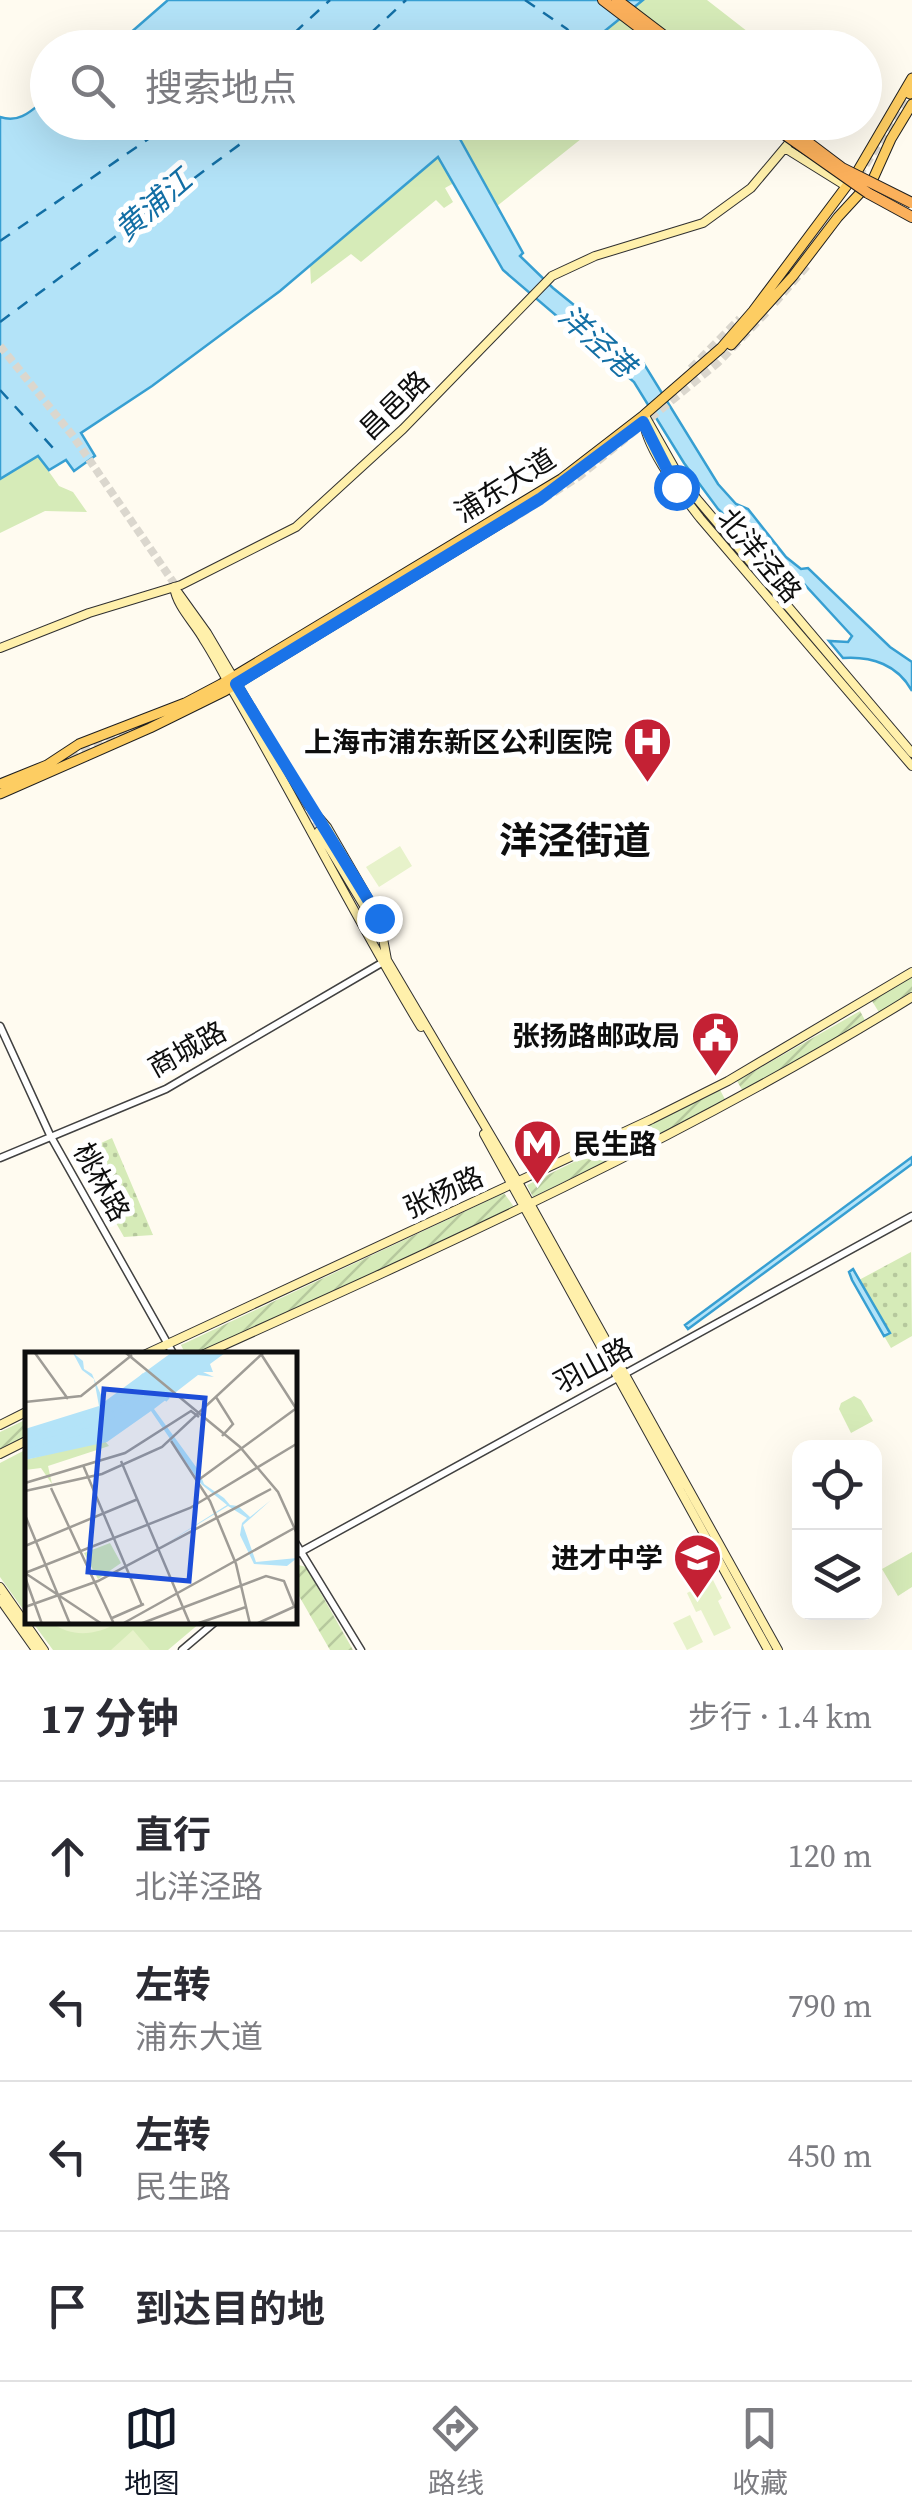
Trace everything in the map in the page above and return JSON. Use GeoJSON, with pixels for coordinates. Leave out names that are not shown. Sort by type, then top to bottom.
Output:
{"type":"FeatureCollection","features":[{"type":"Feature","properties":{"kind":"highway"},"geometry":{"type":"LineString","coordinates":[[603,0],[642,30]]}},
{"type":"Feature","properties":{"kind":"highway"},"geometry":{"type":"LineString","coordinates":[[617,0],[656,30]]}},
{"type":"Feature","properties":{"kind":"highway"},"geometry":{"type":"LineString","coordinates":[[792,140],[864,193],[912,217]]}},
{"type":"Feature","properties":{"kind":"highway"},"geometry":{"type":"LineString","coordinates":[[805,140],[842,168],[912,201]]}},
{"type":"Feature","properties":{"kind":"main road","name":"浦东大道"},"geometry":{"type":"LineString","coordinates":[[882,129],[912,78]]}},
{"type":"Feature","properties":{"kind":"main road","name":"浦东大道"},"geometry":{"type":"LineString","coordinates":[[0,794],[150,728],[232,682],[561,479],[646,417],[743,334],[864,193],[911,96]]}},
{"type":"Feature","properties":{"kind":"main road","name":"昌邑路"},"geometry":{"type":"LineString","coordinates":[[0,648],[174,587],[237,560],[296,527],[432,400],[541,284],[566,267],[595,256],[704,223],[751,188],[791,140]]}},
{"type":"Feature","properties":{"kind":"main road","name":"昌邑路"},"geometry":{"type":"LineString","coordinates":[[812,140],[857,172]]}},
{"type":"Feature","properties":{"kind":"main road","name":"浦东大道"},"geometry":{"type":"LineString","coordinates":[[672,394],[739,328],[857,172],[876,140]]}},
{"type":"Feature","properties":{"kind":"main road"},"geometry":{"type":"LineString","coordinates":[[786,148],[864,193]]}},
{"type":"Feature","properties":{"kind":"main road"},"geometry":{"type":"LineString","coordinates":[[857,172],[912,201]]}},
{"type":"Feature","properties":{"kind":"main road"},"geometry":{"type":"LineString","coordinates":[[808,264],[850,206]]}},
{"type":"Feature","properties":{"kind":"main road","name":"北洋泾路"},"geometry":{"type":"LineString","coordinates":[[646,417],[676,487],[908,748],[912,766]]}},
{"type":"Feature","properties":{"kind":"main road"},"geometry":{"type":"LineString","coordinates":[[174,587],[177,599],[308,806],[327,827],[379,918],[386,942],[385,962]]}},
{"type":"Feature","properties":{"kind":"main road","name":"浦东大道"},"geometry":{"type":"LineString","coordinates":[[0,784],[46,765],[79,744],[232,682]]}},
{"type":"Feature","properties":{"kind":"main road"},"geometry":{"type":"LineString","coordinates":[[232,682],[308,830],[515,1183],[778,1650]]}},
{"type":"Feature","properties":{"kind":"main road"},"geometry":{"type":"LineString","coordinates":[[92,744],[185,703]]}},
{"type":"Feature","properties":{"kind":"main road"},"geometry":{"type":"LineString","coordinates":[[372,938],[317,832],[386,942]]}},
{"type":"Feature","properties":{"kind":"main road","name":"张杨路"},"geometry":{"type":"LineString","coordinates":[[150,1352],[728,1081],[912,972]]}},
{"type":"Feature","properties":{"kind":"main road","name":"张杨路"},"geometry":{"type":"LineString","coordinates":[[209,1352],[674,1134],[912,997]]}},
{"type":"Feature","properties":{"kind":"main road"},"geometry":{"type":"LineString","coordinates":[[623,1376],[768,1650]]}},
{"type":"Feature","properties":{"kind":"main road"},"geometry":{"type":"LineString","coordinates":[[0,1424],[25,1412]]}},
{"type":"Feature","properties":{"kind":"main road"},"geometry":{"type":"LineString","coordinates":[[0,1454],[25,1442]]}},
{"type":"Feature","properties":{"kind":"main road"},"geometry":{"type":"LineString","coordinates":[[0,1587],[25,1623]]}},
{"type":"Feature","properties":{"kind":"main road"},"geometry":{"type":"LineString","coordinates":[[0,1600],[36,1650]]}},
{"type":"Feature","properties":{"kind":"main road"},"geometry":{"type":"LineString","coordinates":[[27,1625],[44,1650]]}},
{"type":"Feature","properties":{"kind":"street","name":"商城路"},"geometry":{"type":"LineString","coordinates":[[0,1158],[166,1089],[385,962]]}},
{"type":"Feature","properties":{"kind":"street","name":"桃林路"},"geometry":{"type":"LineString","coordinates":[[0,1026],[50,1135],[172,1352]]}},
{"type":"Feature","properties":{"kind":"street","name":"羽山路"},"geometry":{"type":"LineString","coordinates":[[298,1553],[912,1216]]}},
{"type":"Feature","properties":{"kind":"street"},"geometry":{"type":"LineString","coordinates":[[298,1553],[361,1650]]}},
{"type":"Feature","properties":{"kind":"street"},"geometry":{"type":"LineString","coordinates":[[182,1650],[211,1625]]}},
{"type":"Feature","properties":{"kind":"green space"},"geometry":{"type":"Polygon","coordinates":[[[643,0],[707,0],[746,30],[607,30],[643,0]]]}},
{"type":"Feature","properties":{"kind":"green space"},"geometry":{"type":"Polygon","coordinates":[[[461,140],[580,140],[497,206],[461,140]]]}},
{"type":"Feature","properties":{"kind":"green space"},"geometry":{"type":"Polygon","coordinates":[[[438,157],[454,183],[445,188],[453,202],[444,208],[436,200],[361,262],[351,254],[311,284],[310,265],[438,157]]]}},
{"type":"Feature","properties":{"kind":"green space"},"geometry":{"type":"Polygon","coordinates":[[[38,456],[59,486],[73,492],[87,512],[45,511],[0,533],[0,479],[38,456]]]}},
{"type":"Feature","properties":{"kind":"green space"},"geometry":{"type":"Polygon","coordinates":[[[400,846],[412,866],[379,887],[366,867],[400,846]]]}},
{"type":"Feature","properties":{"kind":"green space"},"geometry":{"type":"Polygon","coordinates":[[[912,976],[912,993],[880,1014],[872,1001],[912,976]]]}},
{"type":"Feature","properties":{"kind":"green space"},"geometry":{"type":"Polygon","coordinates":[[[860,1011],[867,1024],[744,1093],[737,1081],[860,1011]]]}},
{"type":"Feature","properties":{"kind":"green space"},"geometry":{"type":"Polygon","coordinates":[[[720,1090],[727,1103],[533,1197],[527,1185],[720,1090]]]}},
{"type":"Feature","properties":{"kind":"green space"},"geometry":{"type":"Polygon","coordinates":[[[112,1138],[153,1235],[124,1237],[77,1154],[112,1138]]]}},
{"type":"Feature","properties":{"kind":"green space"},"geometry":{"type":"Polygon","coordinates":[[[504,1193],[514,1207],[203,1352],[184,1352],[181,1345],[504,1193]]]}},
{"type":"Feature","properties":{"kind":"green space"},"geometry":{"type":"Polygon","coordinates":[[[911,1252],[912,1336],[891,1348],[884,1336],[889,1332],[859,1280],[911,1252]]]}},
{"type":"Feature","properties":{"kind":"green space"},"geometry":{"type":"Polygon","coordinates":[[[854,1396],[861,1400],[873,1421],[851,1433],[839,1409],[841,1403],[854,1396]]]}},
{"type":"Feature","properties":{"kind":"green space"},"geometry":{"type":"Polygon","coordinates":[[[25,1420],[25,1438],[0,1450],[0,1432],[25,1420]]]}},
{"type":"Feature","properties":{"kind":"green space"},"geometry":{"type":"Polygon","coordinates":[[[25,1450],[25,1612],[0,1577],[0,1463],[25,1450]]]}},
{"type":"Feature","properties":{"kind":"green space"},"geometry":{"type":"Polygon","coordinates":[[[912,1552],[912,1587],[898,1596],[882,1569],[912,1552]]]}},
{"type":"Feature","properties":{"kind":"green space"},"geometry":{"type":"Polygon","coordinates":[[[298,1565],[306,1567],[353,1650],[330,1650],[298,1594],[298,1565]]]}},
{"type":"Feature","properties":{"kind":"green space"},"geometry":{"type":"Polygon","coordinates":[[[713,1580],[731,1628],[714,1636],[687,1593],[713,1580]]]}},
{"type":"Feature","properties":{"kind":"green space"},"geometry":{"type":"Polygon","coordinates":[[[690,1615],[703,1642],[687,1650],[673,1623],[690,1615]]]}},
{"type":"Feature","properties":{"kind":"green space"},"geometry":{"type":"Polygon","coordinates":[[[34,1625],[198,1625],[168,1650],[53,1650],[34,1625]]]}},
{"type":"Feature","properties":{"kind":"green space"},"geometry":{"type":"Polygon","coordinates":[[[55,1625],[112,1625],[84,1633],[55,1625]]]}},
{"type":"Feature","properties":{"kind":"green space"},"geometry":{"type":"Polygon","coordinates":[[[133,1630],[150,1650],[111,1650],[133,1630]]]}},
{"type":"Feature","properties":{"kind":"water"},"geometry":{"type":"Polygon","coordinates":[[[168,0],[643,0],[606,30],[134,30],[168,0]]]}},
{"type":"Feature","properties":{"kind":"water"},"geometry":{"type":"Polygon","coordinates":[[[30,112],[30,140],[461,140],[523,253],[520,256],[641,359],[718,484],[736,504],[748,509],[786,557],[801,569],[808,568],[890,647],[912,662],[912,691],[883,664],[843,658],[829,641],[848,642],[852,636],[782,560],[746,536],[718,509],[634,382],[503,270],[438,157],[280,291],[81,433],[95,456],[74,471],[66,460],[49,470],[38,456],[0,479],[0,117],[20,117],[30,112]]]}},
{"type":"Feature","properties":{"kind":"water"},"geometry":{"type":"Polygon","coordinates":[[[912,1157],[912,1164],[688,1329],[685,1325],[912,1157]]]}},
{"type":"Feature","properties":{"kind":"water"},"geometry":{"type":"Polygon","coordinates":[[[853,1269],[890,1333],[884,1336],[852,1280],[849,1272],[853,1269]]]}},
{"type":"Feature","properties":{"kind":"ferry route"},"geometry":{"type":"LineString","coordinates":[[298,30],[330,0]]}},
{"type":"Feature","properties":{"kind":"ferry route"},"geometry":{"type":"LineString","coordinates":[[374,30],[406,0]]}},
{"type":"Feature","properties":{"kind":"ferry route"},"geometry":{"type":"LineString","coordinates":[[525,0],[568,30]]}},
{"type":"Feature","properties":{"kind":"ferry route"},"geometry":{"type":"LineString","coordinates":[[0,241],[147,140]]}},
{"type":"Feature","properties":{"kind":"ferry route"},"geometry":{"type":"LineString","coordinates":[[0,322],[246,140]]}},
{"type":"Feature","properties":{"kind":"ferry route"},"geometry":{"type":"LineString","coordinates":[[0,390],[54,449]]}},
{"type":"Feature","properties":{"kind":"tunnel"},"geometry":{"type":"LineString","coordinates":[[882,138],[910,94]]}},
{"type":"Feature","properties":{"kind":"tunnel"},"geometry":{"type":"LineString","coordinates":[[858,176],[881,140]]}},
{"type":"Feature","properties":{"kind":"tunnel"},"geometry":{"type":"LineString","coordinates":[[774,303],[808,264]]}},
{"type":"Feature","properties":{"kind":"tunnel"},"geometry":{"type":"LineString","coordinates":[[508,521],[579,476],[718,362],[767,311]]}},
{"type":"Feature","properties":{"kind":"tunnel"},"geometry":{"type":"LineString","coordinates":[[691,369],[740,319]]}},
{"type":"Feature","properties":{"kind":"tunnel"},"geometry":{"type":"LineString","coordinates":[[0,346],[73,436],[178,589]]}},
{"type":"Feature","properties":{"kind":"tunnel"},"geometry":{"type":"LineString","coordinates":[[57,762],[171,712]]}},
{"type":"Feature","properties":{"kind":"tunnel"},"geometry":{"type":"LineString","coordinates":[[296,791],[319,831]]}},
{"type":"Feature","properties":{"kind":"place","name":"上海市浦东新区公利医院"},"geometry":{"type":"Point","coordinates":[647,784]}},
{"type":"Feature","properties":{"kind":"place","name":"张扬路邮政局"},"geometry":{"type":"Point","coordinates":[715,1078]}},
{"type":"Feature","properties":{"kind":"place","name":"民生路"},"geometry":{"type":"Point","coordinates":[538,1186]}},
{"type":"Feature","properties":{"kind":"place","name":"进才中学"},"geometry":{"type":"Point","coordinates":[698,1600]}},
{"type":"Feature","properties":{"kind":"district","name":"洋泾街道"},"geometry":{"type":"Point","coordinates":[575,841]}},
{"type":"Feature","properties":{"kind":"route"},"geometry":{"type":"LineString","coordinates":[[379,918],[327,827],[308,806],[236,684],[540,499],[643,422],[676,487]]}},
{"type":"Feature","properties":{"kind":"water label","name":"黄浦江"},"geometry":{"type":"Point","coordinates":[153,205]}},
{"type":"Feature","properties":{"kind":"water label","name":"洋泾港"},"geometry":{"type":"Point","coordinates":[597,341]}}]}
